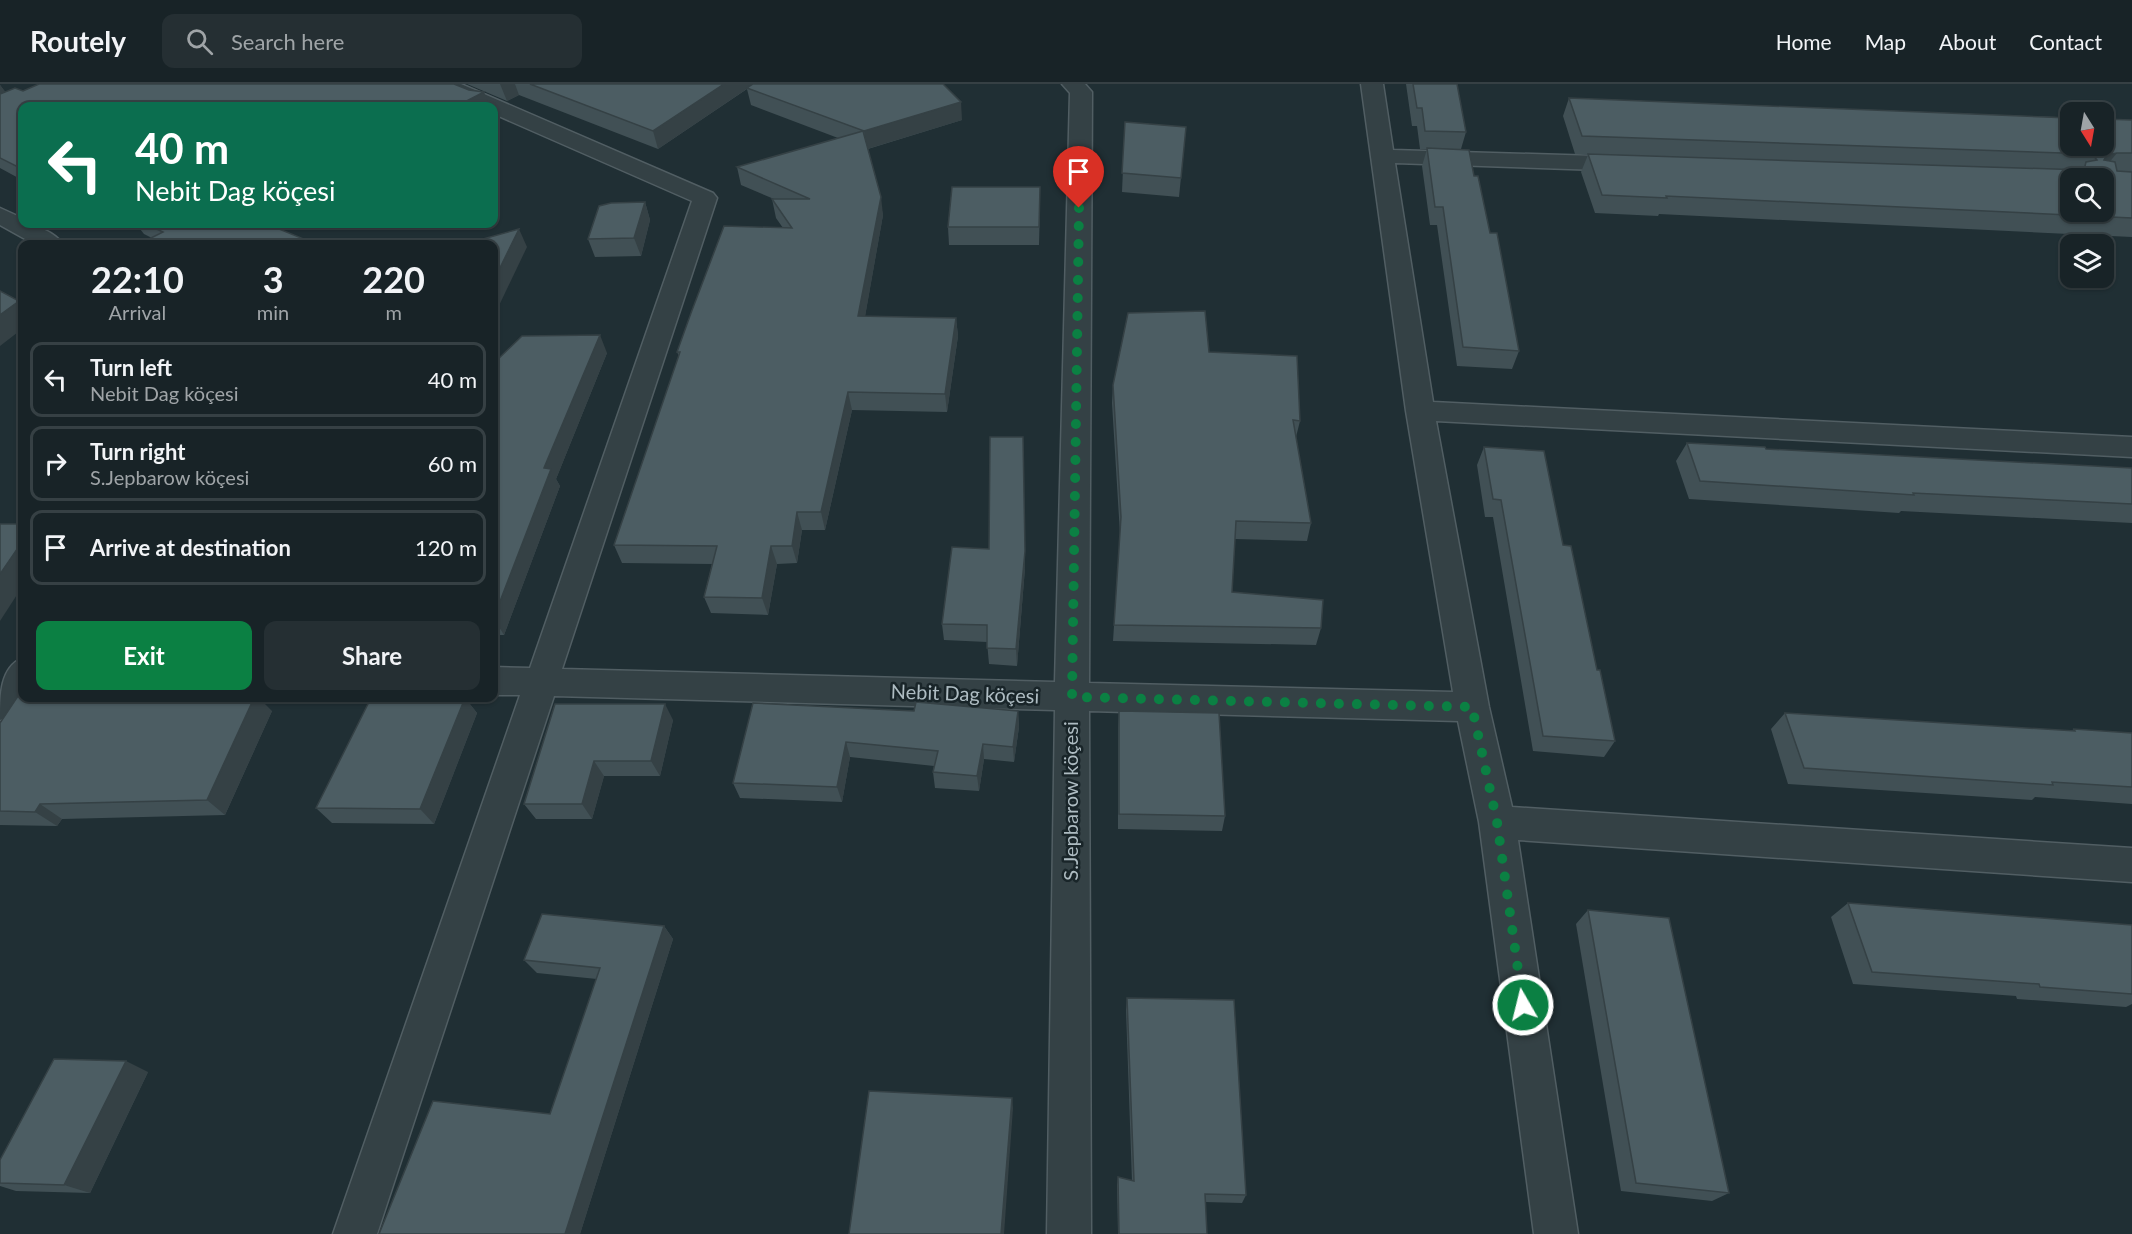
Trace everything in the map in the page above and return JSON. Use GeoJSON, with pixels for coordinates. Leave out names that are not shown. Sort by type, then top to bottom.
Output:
{"type":"FeatureCollection","features":[{"type":"Feature","properties":{"kind":"street"},"geometry":{"type":"LineString","coordinates":[[443,84],[484,102]]}},
{"type":"Feature","properties":{"kind":"street","name":"S.Jepbarow köçesi"},"geometry":{"type":"LineString","coordinates":[[1070,1234],[1072,697],[1081,92],[1073,84]]}},
{"type":"Feature","properties":{"kind":"street"},"geometry":{"type":"LineString","coordinates":[[1372,84],[1420,411],[1472,707],[1497,822],[1556,1234]]}},
{"type":"Feature","properties":{"kind":"street"},"geometry":{"type":"LineString","coordinates":[[355,1234],[705,198],[498,108]]}},
{"type":"Feature","properties":{"kind":"street"},"geometry":{"type":"LineString","coordinates":[[1383,156],[1655,165]]}},
{"type":"Feature","properties":{"kind":"street"},"geometry":{"type":"LineString","coordinates":[[0,215],[18,225]]}},
{"type":"Feature","properties":{"kind":"street"},"geometry":{"type":"LineString","coordinates":[[23,228],[44,240]]}},
{"type":"Feature","properties":{"kind":"street"},"geometry":{"type":"LineString","coordinates":[[1420,411],[2132,447]]}},
{"type":"Feature","properties":{"kind":"street"},"geometry":{"type":"LineString","coordinates":[[0,668],[18,670]]}},
{"type":"Feature","properties":{"kind":"street"},"geometry":{"type":"LineString","coordinates":[[0,706],[18,677]]}},
{"type":"Feature","properties":{"kind":"street","name":"Nebit Dag köçesi"},"geometry":{"type":"LineString","coordinates":[[498,681],[1472,707]]}},
{"type":"Feature","properties":{"kind":"street"},"geometry":{"type":"LineString","coordinates":[[1497,822],[2132,865]]}},
{"type":"Feature","properties":{"kind":"building"},"geometry":{"type":"Polygon","coordinates":[[[39,84],[454,84],[469,90],[484,92],[465,102],[18,102],[18,167],[0,158],[0,94],[15,88],[23,91],[39,84]]]}},
{"type":"Feature","properties":{"kind":"building"},"geometry":{"type":"Polygon","coordinates":[[[530,84],[724,84],[653,131],[530,84]]]}},
{"type":"Feature","properties":{"kind":"building"},"geometry":{"type":"Polygon","coordinates":[[[753,84],[943,84],[961,102],[864,131],[747,88],[753,84]]]}},
{"type":"Feature","properties":{"kind":"building"},"geometry":{"type":"Polygon","coordinates":[[[1413,84],[1457,84],[1466,132],[1425,131],[1422,108],[1417,108],[1413,84]]]}},
{"type":"Feature","properties":{"kind":"building"},"geometry":{"type":"Polygon","coordinates":[[[1569,98],[2060,118],[2060,153],[1582,136],[1569,98]]]}},
{"type":"Feature","properties":{"kind":"building"},"geometry":{"type":"Polygon","coordinates":[[[2114,119],[2132,120],[2132,153],[2114,154],[2114,119]]]}},
{"type":"Feature","properties":{"kind":"building"},"geometry":{"type":"Polygon","coordinates":[[[1125,122],[1186,127],[1181,178],[1122,173],[1125,122]]]}},
{"type":"Feature","properties":{"kind":"building"},"geometry":{"type":"Polygon","coordinates":[[[863,131],[881,197],[858,316],[956,318],[945,394],[848,392],[821,512],[797,512],[792,546],[771,546],[762,598],[704,597],[717,546],[614,545],[680,352],[677,352],[724,226],[792,228],[772,199],[810,199],[737,167],[863,131]]]}},
{"type":"Feature","properties":{"kind":"building"},"geometry":{"type":"Polygon","coordinates":[[[1427,148],[1469,150],[1474,176],[1478,176],[1490,233],[1497,233],[1519,351],[1463,347],[1443,207],[1435,207],[1427,148]]]}},
{"type":"Feature","properties":{"kind":"building"},"geometry":{"type":"Polygon","coordinates":[[[1588,154],[2060,169],[2060,215],[1602,195],[1588,154]]]}},
{"type":"Feature","properties":{"kind":"building"},"geometry":{"type":"Polygon","coordinates":[[[2094,156],[2106,156],[2104,160],[2115,162],[2117,171],[2132,172],[2132,218],[2114,217],[2114,168],[2084,168],[2086,162],[2097,160],[2094,156]]]}},
{"type":"Feature","properties":{"kind":"building"},"geometry":{"type":"Polygon","coordinates":[[[952,187],[1040,187],[1039,227],[948,227],[952,187]]]}},
{"type":"Feature","properties":{"kind":"building"},"geometry":{"type":"Polygon","coordinates":[[[645,202],[634,238],[588,239],[599,206],[611,203],[645,202]]]}},
{"type":"Feature","properties":{"kind":"building"},"geometry":{"type":"Polygon","coordinates":[[[154,228],[277,228],[306,240],[149,239],[163,232],[154,228]]]}},
{"type":"Feature","properties":{"kind":"building"},"geometry":{"type":"Polygon","coordinates":[[[519,229],[498,272],[498,240],[479,240],[519,229]]]}},
{"type":"Feature","properties":{"kind":"building"},"geometry":{"type":"Polygon","coordinates":[[[0,291],[18,302],[0,315],[0,291]]]}},
{"type":"Feature","properties":{"kind":"building"},"geometry":{"type":"Polygon","coordinates":[[[1205,311],[1209,352],[1297,356],[1300,421],[1293,420],[1311,523],[1236,521],[1232,592],[1323,600],[1321,628],[1114,625],[1121,517],[1113,385],[1128,313],[1205,311]]]}},
{"type":"Feature","properties":{"kind":"building"},"geometry":{"type":"Polygon","coordinates":[[[600,335],[544,468],[551,469],[498,607],[498,359],[522,336],[600,335]]]}},
{"type":"Feature","properties":{"kind":"building"},"geometry":{"type":"Polygon","coordinates":[[[990,437],[1023,437],[1025,551],[1016,649],[987,648],[987,625],[942,624],[952,547],[989,549],[990,437]]]}},
{"type":"Feature","properties":{"kind":"building"},"geometry":{"type":"Polygon","coordinates":[[[1687,443],[2132,468],[2132,504],[1913,493],[1914,495],[1700,481],[1687,443]]]}},
{"type":"Feature","properties":{"kind":"building"},"geometry":{"type":"Polygon","coordinates":[[[1484,447],[1544,451],[1563,545],[1571,546],[1597,670],[1600,670],[1615,741],[1543,736],[1501,500],[1493,499],[1484,447]]]}},
{"type":"Feature","properties":{"kind":"building"},"geometry":{"type":"Polygon","coordinates":[[[0,524],[18,524],[18,548],[0,574],[0,524]]]}},
{"type":"Feature","properties":{"kind":"building"},"geometry":{"type":"Polygon","coordinates":[[[18,696],[18,702],[252,702],[207,800],[40,804],[35,812],[0,811],[0,723],[18,696]]]}},
{"type":"Feature","properties":{"kind":"building"},"geometry":{"type":"Polygon","coordinates":[[[369,702],[463,702],[420,809],[316,808],[369,702]]]}},
{"type":"Feature","properties":{"kind":"building"},"geometry":{"type":"Polygon","coordinates":[[[916,702],[1018,711],[1013,747],[983,744],[977,776],[933,772],[938,751],[846,742],[837,787],[733,783],[753,703],[914,711],[916,702]]]}},
{"type":"Feature","properties":{"kind":"building"},"geometry":{"type":"Polygon","coordinates":[[[555,704],[665,704],[651,761],[594,761],[582,804],[524,804],[555,704]]]}},
{"type":"Feature","properties":{"kind":"building"},"geometry":{"type":"Polygon","coordinates":[[[1119,711],[1219,713],[1225,816],[1119,814],[1119,711]]]}},
{"type":"Feature","properties":{"kind":"building"},"geometry":{"type":"Polygon","coordinates":[[[1785,713],[2132,733],[2132,787],[2052,782],[2053,785],[1804,768],[1785,713]]]}},
{"type":"Feature","properties":{"kind":"building"},"geometry":{"type":"Polygon","coordinates":[[[1848,903],[2132,925],[2132,994],[2040,987],[2039,984],[1872,972],[1848,903]]]}},
{"type":"Feature","properties":{"kind":"building"},"geometry":{"type":"Polygon","coordinates":[[[1588,910],[1669,918],[1729,1193],[1636,1183],[1588,910]]]}},
{"type":"Feature","properties":{"kind":"building"},"geometry":{"type":"Polygon","coordinates":[[[542,914],[664,926],[565,1234],[379,1234],[433,1101],[550,1114],[600,968],[524,960],[542,914]]]}},
{"type":"Feature","properties":{"kind":"building"},"geometry":{"type":"Polygon","coordinates":[[[1127,998],[1234,1000],[1246,1195],[1205,1194],[1207,1234],[1119,1234],[1118,1177],[1134,1181],[1127,998]]]}},
{"type":"Feature","properties":{"kind":"building"},"geometry":{"type":"Polygon","coordinates":[[[54,1059],[126,1061],[64,1185],[0,1183],[0,1160],[54,1059]]]}},
{"type":"Feature","properties":{"kind":"building"},"geometry":{"type":"Polygon","coordinates":[[[869,1091],[1012,1098],[1001,1234],[849,1234],[869,1091]]]}},
{"type":"Feature","properties":{"kind":"route"},"geometry":{"type":"LineString","coordinates":[[1079,208],[1072,697],[1472,707],[1497,822],[1523,1005]]}}]}
